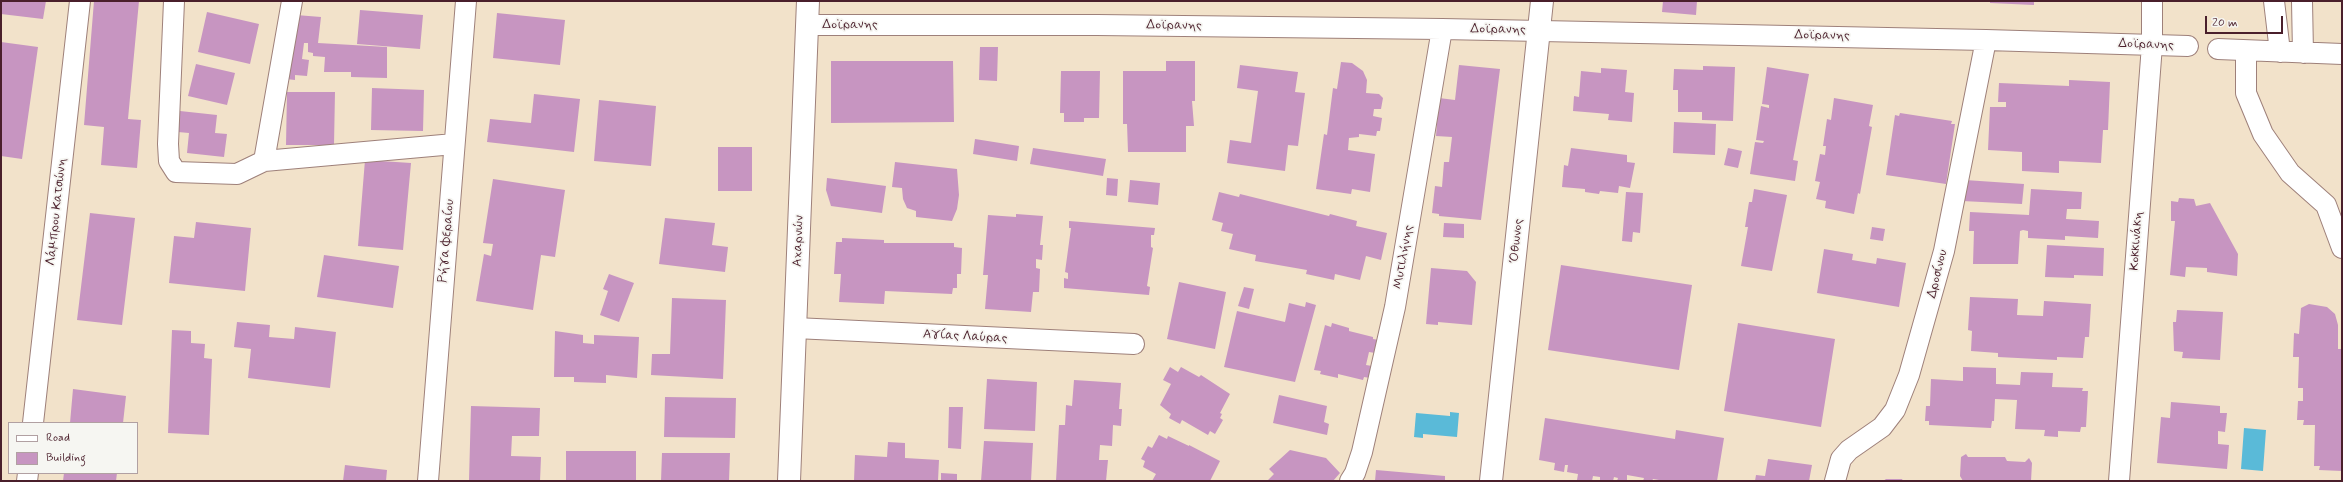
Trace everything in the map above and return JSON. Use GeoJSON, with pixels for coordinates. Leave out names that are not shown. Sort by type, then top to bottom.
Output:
{"type":"FeatureCollection","features":[{"type":"Feature","properties":{"kind":"street","name":"Λάμπρου Κατσώνη"},"geometry":{"type":"LineString","coordinates":[[33,422],[80,1]]}},
{"type":"Feature","properties":{"kind":"street"},"geometry":{"type":"LineString","coordinates":[[174,1],[169,161],[176,172],[237,174],[264,161],[454,144]]}},
{"type":"Feature","properties":{"kind":"street"},"geometry":{"type":"LineString","coordinates":[[264,161],[292,1]]}},
{"type":"Feature","properties":{"kind":"street","name":"Ρήγα Φεραίου"},"geometry":{"type":"LineString","coordinates":[[428,481],[466,1]]}},
{"type":"Feature","properties":{"kind":"street","name":"Αχαρνών"},"geometry":{"type":"LineString","coordinates":[[789,481],[808,1]]}},
{"type":"Feature","properties":{"kind":"street","name":"Όθωνος"},"geometry":{"type":"LineString","coordinates":[[1491,481],[1542,1]]}},
{"type":"Feature","properties":{"kind":"street","name":"Κοκκινάκη"},"geometry":{"type":"LineString","coordinates":[[2118,481],[2152,45],[2152,1]]}},
{"type":"Feature","properties":{"kind":"street"},"geometry":{"type":"LineString","coordinates":[[2274,1],[2280,52]]}},
{"type":"Feature","properties":{"kind":"street"},"geometry":{"type":"LineString","coordinates":[[2302,1],[2303,53]]}},
{"type":"Feature","properties":{"kind":"street","name":"Δοϊρανης"},"geometry":{"type":"LineString","coordinates":[[808,26],[1097,25],[1539,30],[2188,46]]}},
{"type":"Feature","properties":{"kind":"street","name":"Μυτιλήνης"},"geometry":{"type":"LineString","coordinates":[[1350,481],[1355,473],[1362,452],[1395,307],[1442,29]]}},
{"type":"Feature","properties":{"kind":"street","name":"Δροσίνου"},"geometry":{"type":"LineString","coordinates":[[1835,481],[1841,459],[1848,450],[1882,427],[1895,410],[1909,376],[1924,329],[1944,251],[1986,40]]}},
{"type":"Feature","properties":{"kind":"street"},"geometry":{"type":"LineString","coordinates":[[2218,49],[2342,54]]}},
{"type":"Feature","properties":{"kind":"street"},"geometry":{"type":"LineString","coordinates":[[2246,51],[2246,93],[2262,134],[2290,173],[2326,205],[2342,248]]}},
{"type":"Feature","properties":{"kind":"street","name":"Αγίας Λαύρας"},"geometry":{"type":"LineString","coordinates":[[795,328],[1134,344]]}},
{"type":"Feature","properties":{"kind":"water"},"geometry":{"type":"Polygon","coordinates":[[[1450,412],[1459,413],[1457,437],[1423,434],[1423,438],[1414,437],[1416,413],[1450,416],[1450,412]]]}},
{"type":"Feature","properties":{"kind":"water"},"geometry":{"type":"Polygon","coordinates":[[[2244,428],[2266,430],[2263,471],[2241,469],[2244,428]]]}},
{"type":"Feature","properties":{"kind":"building"},"geometry":{"type":"Polygon","coordinates":[[[1,1],[46,1],[43,19],[1,14],[1,1]]]}},
{"type":"Feature","properties":{"kind":"building"},"geometry":{"type":"Polygon","coordinates":[[[94,1],[139,1],[128,119],[141,120],[137,168],[101,165],[104,127],[84,125],[94,1]]]}},
{"type":"Feature","properties":{"kind":"building"},"geometry":{"type":"Polygon","coordinates":[[[1663,1],[1697,1],[1696,15],[1662,12],[1663,1]]]}},
{"type":"Feature","properties":{"kind":"building"},"geometry":{"type":"Polygon","coordinates":[[[1990,1],[2034,1],[2034,5],[1990,3],[1990,1]]]}},
{"type":"Feature","properties":{"kind":"building"},"geometry":{"type":"Polygon","coordinates":[[[360,10],[423,15],[420,49],[357,44],[360,10]]]}},
{"type":"Feature","properties":{"kind":"building"},"geometry":{"type":"Polygon","coordinates":[[[207,12],[259,24],[250,64],[198,52],[207,12]]]}},
{"type":"Feature","properties":{"kind":"building"},"geometry":{"type":"Polygon","coordinates":[[[497,13],[565,20],[560,65],[493,58],[497,13]]]}},
{"type":"Feature","properties":{"kind":"building"},"geometry":{"type":"Polygon","coordinates":[[[296,15],[321,17],[318,43],[387,47],[387,78],[351,77],[351,72],[324,72],[325,57],[313,56],[313,53],[308,52],[308,43],[304,43],[302,59],[309,60],[307,76],[295,75],[295,80],[286,79],[296,15]]]}},
{"type":"Feature","properties":{"kind":"building"},"geometry":{"type":"Polygon","coordinates":[[[1,42],[38,47],[22,159],[1,156],[1,42]]]}},
{"type":"Feature","properties":{"kind":"building"},"geometry":{"type":"Polygon","coordinates":[[[980,47],[998,47],[997,81],[979,80],[980,47]]]}},
{"type":"Feature","properties":{"kind":"building"},"geometry":{"type":"Polygon","coordinates":[[[831,61],[953,61],[954,122],[831,123],[831,61]]]}},
{"type":"Feature","properties":{"kind":"building"},"geometry":{"type":"Polygon","coordinates":[[[1166,61],[1195,61],[1195,101],[1192,101],[1194,126],[1186,126],[1186,152],[1128,152],[1127,124],[1123,124],[1123,71],[1166,71],[1166,61]]]}},
{"type":"Feature","properties":{"kind":"building"},"geometry":{"type":"Polygon","coordinates":[[[1341,62],[1352,63],[1363,71],[1367,80],[1366,93],[1379,94],[1383,98],[1381,109],[1374,109],[1373,116],[1382,118],[1380,131],[1377,131],[1376,136],[1359,134],[1359,137],[1349,138],[1348,150],[1375,154],[1370,192],[1352,189],[1351,194],[1316,189],[1324,134],[1327,135],[1333,88],[1337,89],[1341,62]]]}},
{"type":"Feature","properties":{"kind":"building"},"geometry":{"type":"Polygon","coordinates":[[[196,64],[235,73],[227,105],[188,96],[196,64]]]}},
{"type":"Feature","properties":{"kind":"building"},"geometry":{"type":"Polygon","coordinates":[[[1240,65],[1298,72],[1295,92],[1305,93],[1298,146],[1288,145],[1285,171],[1227,163],[1230,140],[1251,143],[1258,91],[1237,88],[1240,65]]]}},
{"type":"Feature","properties":{"kind":"building"},"geometry":{"type":"Polygon","coordinates":[[[1459,65],[1500,69],[1481,220],[1439,216],[1439,214],[1432,213],[1435,186],[1442,187],[1444,162],[1449,162],[1452,137],[1436,136],[1439,98],[1455,100],[1459,65]]]}},
{"type":"Feature","properties":{"kind":"building"},"geometry":{"type":"Polygon","coordinates":[[[1703,66],[1735,67],[1733,121],[1702,120],[1702,112],[1678,112],[1678,90],[1673,90],[1674,69],[1703,70],[1703,66]]]}},
{"type":"Feature","properties":{"kind":"building"},"geometry":{"type":"Polygon","coordinates":[[[1767,67],[1809,74],[1793,160],[1798,161],[1795,181],[1750,174],[1755,142],[1763,143],[1764,141],[1756,140],[1761,106],[1769,108],[1769,105],[1762,104],[1767,67]]]}},
{"type":"Feature","properties":{"kind":"building"},"geometry":{"type":"Polygon","coordinates":[[[1601,68],[1627,70],[1625,92],[1634,93],[1632,122],[1608,120],[1609,114],[1573,111],[1574,96],[1579,97],[1581,71],[1601,73],[1601,68]]]}},
{"type":"Feature","properties":{"kind":"building"},"geometry":{"type":"Polygon","coordinates":[[[1061,71],[1100,71],[1099,118],[1084,118],[1084,122],[1064,122],[1064,113],[1060,113],[1061,71]]]}},
{"type":"Feature","properties":{"kind":"building"},"geometry":{"type":"Polygon","coordinates":[[[2069,80],[2110,82],[2108,130],[2103,130],[2101,163],[2059,161],[2059,173],[2022,171],[2022,152],[1988,150],[1990,107],[2006,107],[2006,102],[1998,102],[1999,83],[2069,86],[2069,80]]]}},
{"type":"Feature","properties":{"kind":"building"},"geometry":{"type":"Polygon","coordinates":[[[372,88],[424,90],[423,131],[371,130],[372,88]]]}},
{"type":"Feature","properties":{"kind":"building"},"geometry":{"type":"Polygon","coordinates":[[[287,92],[335,92],[334,145],[286,145],[287,92]]]}},
{"type":"Feature","properties":{"kind":"building"},"geometry":{"type":"Polygon","coordinates":[[[534,94],[580,99],[574,152],[487,142],[490,119],[531,123],[534,94]]]}},
{"type":"Feature","properties":{"kind":"building"},"geometry":{"type":"Polygon","coordinates":[[[1834,98],[1873,105],[1869,126],[1872,127],[1860,194],[1858,193],[1854,214],[1825,208],[1826,201],[1816,199],[1820,182],[1815,181],[1820,154],[1825,155],[1826,146],[1823,146],[1827,119],[1831,120],[1834,98]]]}},
{"type":"Feature","properties":{"kind":"building"},"geometry":{"type":"Polygon","coordinates":[[[599,100],[656,106],[651,166],[594,161],[599,100]]]}},
{"type":"Feature","properties":{"kind":"building"},"geometry":{"type":"Polygon","coordinates":[[[180,111],[217,115],[215,133],[227,134],[224,157],[187,153],[189,133],[178,132],[180,111]]]}},
{"type":"Feature","properties":{"kind":"building"},"geometry":{"type":"Polygon","coordinates":[[[1900,113],[1952,121],[1951,124],[1955,124],[1946,184],[1886,175],[1895,115],[1899,116],[1900,113]]]}},
{"type":"Feature","properties":{"kind":"building"},"geometry":{"type":"Polygon","coordinates":[[[1674,122],[1716,124],[1715,155],[1673,153],[1674,122]]]}},
{"type":"Feature","properties":{"kind":"building"},"geometry":{"type":"Polygon","coordinates":[[[975,139],[1019,146],[1017,161],[973,154],[975,139]]]}},
{"type":"Feature","properties":{"kind":"building"},"geometry":{"type":"Polygon","coordinates":[[[718,147],[752,147],[752,191],[718,191],[718,147]]]}},
{"type":"Feature","properties":{"kind":"building"},"geometry":{"type":"Polygon","coordinates":[[[1033,148],[1106,159],[1103,176],[1030,164],[1033,148]]]}},
{"type":"Feature","properties":{"kind":"building"},"geometry":{"type":"Polygon","coordinates":[[[1571,148],[1627,155],[1627,162],[1635,163],[1630,188],[1619,186],[1618,193],[1600,191],[1599,194],[1585,192],[1585,189],[1562,187],[1564,165],[1568,166],[1571,148]]]}},
{"type":"Feature","properties":{"kind":"building"},"geometry":{"type":"Polygon","coordinates":[[[1728,148],[1742,151],[1738,168],[1724,165],[1728,148]]]}},
{"type":"Feature","properties":{"kind":"building"},"geometry":{"type":"Polygon","coordinates":[[[365,160],[411,163],[403,250],[358,246],[365,160]]]}},
{"type":"Feature","properties":{"kind":"building"},"geometry":{"type":"Polygon","coordinates":[[[895,162],[957,169],[959,195],[957,209],[952,221],[916,217],[916,211],[907,208],[903,199],[902,188],[892,187],[895,162]]]}},
{"type":"Feature","properties":{"kind":"building"},"geometry":{"type":"Polygon","coordinates":[[[827,178],[886,186],[882,213],[831,206],[826,190],[827,178]]]}},
{"type":"Feature","properties":{"kind":"building"},"geometry":{"type":"Polygon","coordinates":[[[1107,178],[1118,179],[1117,196],[1106,195],[1107,178]]]}},
{"type":"Feature","properties":{"kind":"building"},"geometry":{"type":"Polygon","coordinates":[[[493,179],[565,190],[555,257],[541,255],[533,310],[476,301],[484,254],[491,256],[493,244],[483,243],[493,179]]]}},
{"type":"Feature","properties":{"kind":"building"},"geometry":{"type":"Polygon","coordinates":[[[1130,180],[1160,183],[1158,205],[1128,202],[1130,180]]]}},
{"type":"Feature","properties":{"kind":"building"},"geometry":{"type":"Polygon","coordinates":[[[1965,180],[2024,184],[2022,204],[1962,201],[1965,180]]]}},
{"type":"Feature","properties":{"kind":"building"},"geometry":{"type":"Polygon","coordinates":[[[1754,189],[1787,195],[1772,271],[1741,266],[1748,227],[1745,227],[1749,202],[1752,202],[1754,189]]]}},
{"type":"Feature","properties":{"kind":"building"},"geometry":{"type":"Polygon","coordinates":[[[2031,189],[2082,192],[2081,209],[2067,209],[2066,219],[2099,221],[2098,238],[2065,236],[2065,240],[2028,238],[2028,231],[2023,230],[2020,231],[2018,264],[1973,264],[1974,231],[1969,231],[1970,212],[2029,215],[2031,189]]]}},
{"type":"Feature","properties":{"kind":"building"},"geometry":{"type":"Polygon","coordinates":[[[1219,192],[1239,197],[1240,194],[1329,216],[1330,214],[1357,221],[1356,226],[1387,233],[1381,260],[1366,256],[1360,280],[1335,274],[1334,280],[1306,274],[1307,270],[1255,261],[1256,255],[1229,249],[1233,234],[1221,231],[1223,223],[1212,220],[1219,192]]]}},
{"type":"Feature","properties":{"kind":"building"},"geometry":{"type":"Polygon","coordinates":[[[1626,192],[1643,193],[1640,233],[1633,232],[1632,242],[1622,241],[1626,192]]]}},
{"type":"Feature","properties":{"kind":"building"},"geometry":{"type":"Polygon","coordinates":[[[2179,198],[2194,199],[2196,206],[2210,203],[2238,254],[2237,276],[2207,272],[2207,268],[2186,267],[2185,277],[2170,275],[2175,221],[2171,221],[2171,201],[2178,202],[2179,198]]]}},
{"type":"Feature","properties":{"kind":"building"},"geometry":{"type":"Polygon","coordinates":[[[90,213],[135,218],[122,325],[77,320],[90,213]]]}},
{"type":"Feature","properties":{"kind":"building"},"geometry":{"type":"Polygon","coordinates":[[[1016,214],[1043,216],[1040,245],[1043,245],[1042,260],[1036,259],[1036,268],[1040,269],[1039,292],[1033,292],[1031,312],[985,309],[988,275],[983,275],[988,215],[1016,217],[1016,214]]]}},
{"type":"Feature","properties":{"kind":"building"},"geometry":{"type":"Polygon","coordinates":[[[665,218],[715,223],[712,245],[728,247],[725,272],[659,264],[665,218]]]}},
{"type":"Feature","properties":{"kind":"building"},"geometry":{"type":"Polygon","coordinates":[[[1069,221],[1155,228],[1154,235],[1151,235],[1151,247],[1153,248],[1147,286],[1150,287],[1149,295],[1064,288],[1064,278],[1068,279],[1068,273],[1065,272],[1071,228],[1069,228],[1069,221]]]}},
{"type":"Feature","properties":{"kind":"building"},"geometry":{"type":"Polygon","coordinates":[[[196,222],[251,228],[245,291],[169,283],[174,236],[194,238],[196,222]]]}},
{"type":"Feature","properties":{"kind":"building"},"geometry":{"type":"Polygon","coordinates":[[[1444,223],[1464,224],[1464,238],[1443,237],[1444,223]]]}},
{"type":"Feature","properties":{"kind":"building"},"geometry":{"type":"Polygon","coordinates":[[[1872,227],[1885,229],[1883,241],[1870,239],[1872,227]]]}},
{"type":"Feature","properties":{"kind":"building"},"geometry":{"type":"Polygon","coordinates":[[[842,238],[884,240],[884,243],[954,243],[954,247],[962,248],[961,274],[957,274],[957,288],[953,288],[952,294],[885,291],[884,304],[839,302],[841,274],[834,274],[836,242],[842,242],[842,238]]]}},
{"type":"Feature","properties":{"kind":"building"},"geometry":{"type":"Polygon","coordinates":[[[2047,245],[2104,248],[2103,276],[2074,275],[2074,278],[2045,277],[2047,245]]]}},
{"type":"Feature","properties":{"kind":"building"},"geometry":{"type":"Polygon","coordinates":[[[1824,249],[1853,254],[1852,260],[1876,264],[1877,258],[1906,263],[1899,307],[1817,293],[1824,249]]]}},
{"type":"Feature","properties":{"kind":"building"},"geometry":{"type":"Polygon","coordinates":[[[324,255],[399,266],[393,308],[317,297],[324,255]]]}},
{"type":"Feature","properties":{"kind":"building"},"geometry":{"type":"Polygon","coordinates":[[[1561,265],[1692,285],[1679,370],[1548,350],[1561,265]]]}},
{"type":"Feature","properties":{"kind":"building"},"geometry":{"type":"Polygon","coordinates":[[[1431,268],[1467,271],[1476,282],[1472,325],[1438,322],[1438,325],[1426,324],[1431,268]]]}},
{"type":"Feature","properties":{"kind":"building"},"geometry":{"type":"Polygon","coordinates":[[[609,274],[634,283],[619,322],[600,315],[608,291],[603,289],[609,274]]]}},
{"type":"Feature","properties":{"kind":"building"},"geometry":{"type":"Polygon","coordinates":[[[1179,282],[1226,292],[1215,349],[1167,339],[1179,282]]]}},
{"type":"Feature","properties":{"kind":"building"},"geometry":{"type":"Polygon","coordinates":[[[1244,287],[1254,289],[1249,309],[1238,306],[1244,287]]]}},
{"type":"Feature","properties":{"kind":"building"},"geometry":{"type":"Polygon","coordinates":[[[1970,297],[2018,299],[2017,315],[2043,316],[2044,301],[2091,304],[2089,337],[2085,337],[2083,358],[2057,357],[2057,360],[1998,357],[1998,353],[1971,351],[1972,331],[1968,330],[1970,297]]]}},
{"type":"Feature","properties":{"kind":"building"},"geometry":{"type":"Polygon","coordinates":[[[672,298],[726,300],[723,379],[651,375],[652,354],[670,354],[672,298]]]}},
{"type":"Feature","properties":{"kind":"building"},"geometry":{"type":"Polygon","coordinates":[[[1306,302],[1316,305],[1295,382],[1224,367],[1237,311],[1285,322],[1289,303],[1305,307],[1306,302]]]}},
{"type":"Feature","properties":{"kind":"building"},"geometry":{"type":"Polygon","coordinates":[[[2309,304],[2327,307],[2335,314],[2338,325],[2338,349],[2342,349],[2342,471],[2319,470],[2320,466],[2314,466],[2315,425],[2303,425],[2304,420],[2297,420],[2298,401],[2303,401],[2303,388],[2298,388],[2299,357],[2293,357],[2294,333],[2299,334],[2301,308],[2309,304]]]}},
{"type":"Feature","properties":{"kind":"building"},"geometry":{"type":"Polygon","coordinates":[[[2177,310],[2223,312],[2220,360],[2182,358],[2183,352],[2174,351],[2173,322],[2176,322],[2177,310]]]}},
{"type":"Feature","properties":{"kind":"building"},"geometry":{"type":"Polygon","coordinates":[[[237,322],[270,325],[269,337],[294,339],[295,327],[336,332],[330,388],[248,378],[251,349],[234,347],[237,322]]]}},
{"type":"Feature","properties":{"kind":"building"},"geometry":{"type":"Polygon","coordinates":[[[1332,323],[1349,328],[1349,331],[1379,340],[1375,353],[1369,352],[1366,365],[1372,366],[1370,378],[1364,377],[1363,380],[1338,374],[1338,378],[1320,374],[1321,371],[1314,370],[1325,325],[1331,327],[1332,323]]]}},
{"type":"Feature","properties":{"kind":"building"},"geometry":{"type":"Polygon","coordinates":[[[1738,323],[1835,339],[1821,427],[1724,411],[1738,323]]]}},
{"type":"Feature","properties":{"kind":"building"},"geometry":{"type":"Polygon","coordinates":[[[172,330],[191,331],[191,343],[205,344],[204,358],[212,359],[209,435],[168,433],[172,330]]]}},
{"type":"Feature","properties":{"kind":"building"},"geometry":{"type":"Polygon","coordinates":[[[555,331],[583,335],[583,343],[594,344],[594,335],[639,337],[637,378],[606,375],[606,383],[574,382],[574,377],[554,377],[555,331]]]}},
{"type":"Feature","properties":{"kind":"building"},"geometry":{"type":"Polygon","coordinates":[[[1170,367],[1178,372],[1181,367],[1199,377],[1201,375],[1230,394],[1220,413],[1222,414],[1220,418],[1223,420],[1215,434],[1210,431],[1208,435],[1182,420],[1180,424],[1169,418],[1171,414],[1160,405],[1171,384],[1163,380],[1170,367]]]}},
{"type":"Feature","properties":{"kind":"building"},"geometry":{"type":"Polygon","coordinates":[[[1963,367],[1996,368],[1996,384],[2020,385],[2021,372],[2053,373],[2052,387],[2083,388],[2082,391],[2088,391],[2086,427],[2081,427],[2080,432],[2058,431],[2058,437],[2044,436],[2045,430],[2015,429],[2017,400],[1995,399],[1994,421],[1992,421],[1991,428],[1929,425],[1929,421],[1925,421],[1926,406],[1930,406],[1931,379],[1963,381],[1963,367]]]}},
{"type":"Feature","properties":{"kind":"building"},"geometry":{"type":"Polygon","coordinates":[[[987,379],[1037,382],[1035,431],[984,429],[987,379]]]}},
{"type":"Feature","properties":{"kind":"building"},"geometry":{"type":"Polygon","coordinates":[[[1074,380],[1121,383],[1119,409],[1122,409],[1121,426],[1113,425],[1112,446],[1100,445],[1099,460],[1108,460],[1106,481],[1056,481],[1059,425],[1065,425],[1066,405],[1072,406],[1074,380]]]}},
{"type":"Feature","properties":{"kind":"building"},"geometry":{"type":"Polygon","coordinates":[[[73,389],[126,396],[123,422],[70,422],[73,389]]]}},
{"type":"Feature","properties":{"kind":"building"},"geometry":{"type":"Polygon","coordinates":[[[1279,395],[1327,406],[1324,422],[1329,424],[1327,435],[1273,423],[1279,395]]]}},
{"type":"Feature","properties":{"kind":"building"},"geometry":{"type":"Polygon","coordinates":[[[665,397],[736,398],[735,438],[664,437],[665,397]]]}},
{"type":"Feature","properties":{"kind":"building"},"geometry":{"type":"Polygon","coordinates":[[[2171,402],[2220,406],[2220,413],[2227,413],[2225,432],[2218,431],[2218,444],[2229,445],[2227,469],[2157,463],[2161,417],[2170,418],[2171,402]]]}},
{"type":"Feature","properties":{"kind":"building"},"geometry":{"type":"Polygon","coordinates":[[[471,406],[540,408],[539,436],[512,436],[511,456],[541,457],[540,481],[469,481],[471,406]]]}},
{"type":"Feature","properties":{"kind":"building"},"geometry":{"type":"Polygon","coordinates":[[[949,407],[963,407],[961,449],[948,448],[949,407]]]}},
{"type":"Feature","properties":{"kind":"building"},"geometry":{"type":"Polygon","coordinates":[[[1545,418],[1675,439],[1676,430],[1724,438],[1717,481],[1665,481],[1653,479],[1652,481],[1643,481],[1644,478],[1627,475],[1627,481],[1617,481],[1618,478],[1614,477],[1613,481],[1600,481],[1600,477],[1593,476],[1592,481],[1577,480],[1578,474],[1567,472],[1568,465],[1565,465],[1564,472],[1554,470],[1555,463],[1539,460],[1545,418]]]}},
{"type":"Feature","properties":{"kind":"building"},"geometry":{"type":"Polygon","coordinates":[[[1159,435],[1167,439],[1168,436],[1220,461],[1210,481],[1152,481],[1156,474],[1143,467],[1145,461],[1141,459],[1148,446],[1152,448],[1159,435]]]}},
{"type":"Feature","properties":{"kind":"building"},"geometry":{"type":"Polygon","coordinates":[[[984,441],[1033,443],[1031,481],[981,481],[984,441]]]}},
{"type":"Feature","properties":{"kind":"building"},"geometry":{"type":"Polygon","coordinates":[[[888,442],[905,443],[905,458],[939,460],[938,481],[854,481],[855,455],[887,457],[888,442]]]}},
{"type":"Feature","properties":{"kind":"building"},"geometry":{"type":"Polygon","coordinates":[[[1290,450],[1326,458],[1340,473],[1333,481],[1267,481],[1274,474],[1269,469],[1290,450]]]}},
{"type":"Feature","properties":{"kind":"building"},"geometry":{"type":"Polygon","coordinates":[[[566,451],[636,451],[636,481],[566,481],[566,451]]]}},
{"type":"Feature","properties":{"kind":"building"},"geometry":{"type":"Polygon","coordinates":[[[662,453],[730,453],[729,481],[661,481],[662,453]]]}},
{"type":"Feature","properties":{"kind":"building"},"geometry":{"type":"Polygon","coordinates":[[[1966,454],[1968,457],[2005,457],[2007,461],[2025,462],[2029,458],[2032,463],[2031,481],[1963,481],[1960,476],[1961,457],[1966,454]]]}},
{"type":"Feature","properties":{"kind":"building"},"geometry":{"type":"Polygon","coordinates":[[[1768,459],[1812,465],[1809,481],[1755,481],[1756,475],[1765,476],[1768,459]]]}},
{"type":"Feature","properties":{"kind":"building"},"geometry":{"type":"Polygon","coordinates":[[[345,465],[387,470],[386,481],[343,481],[345,465]]]}},
{"type":"Feature","properties":{"kind":"building"},"geometry":{"type":"Polygon","coordinates":[[[1376,470],[1445,476],[1445,481],[1375,481],[1376,470]]]}},
{"type":"Feature","properties":{"kind":"building"},"geometry":{"type":"Polygon","coordinates":[[[941,473],[957,474],[957,481],[941,481],[941,473]]]}},
{"type":"Feature","properties":{"kind":"building"},"geometry":{"type":"Polygon","coordinates":[[[64,474],[117,474],[116,481],[63,481],[64,474]]]}},
{"type":"Feature","properties":{"kind":"building"},"geometry":{"type":"Polygon","coordinates":[[[1886,479],[1902,479],[1903,481],[1883,481],[1886,479]]]}}]}
